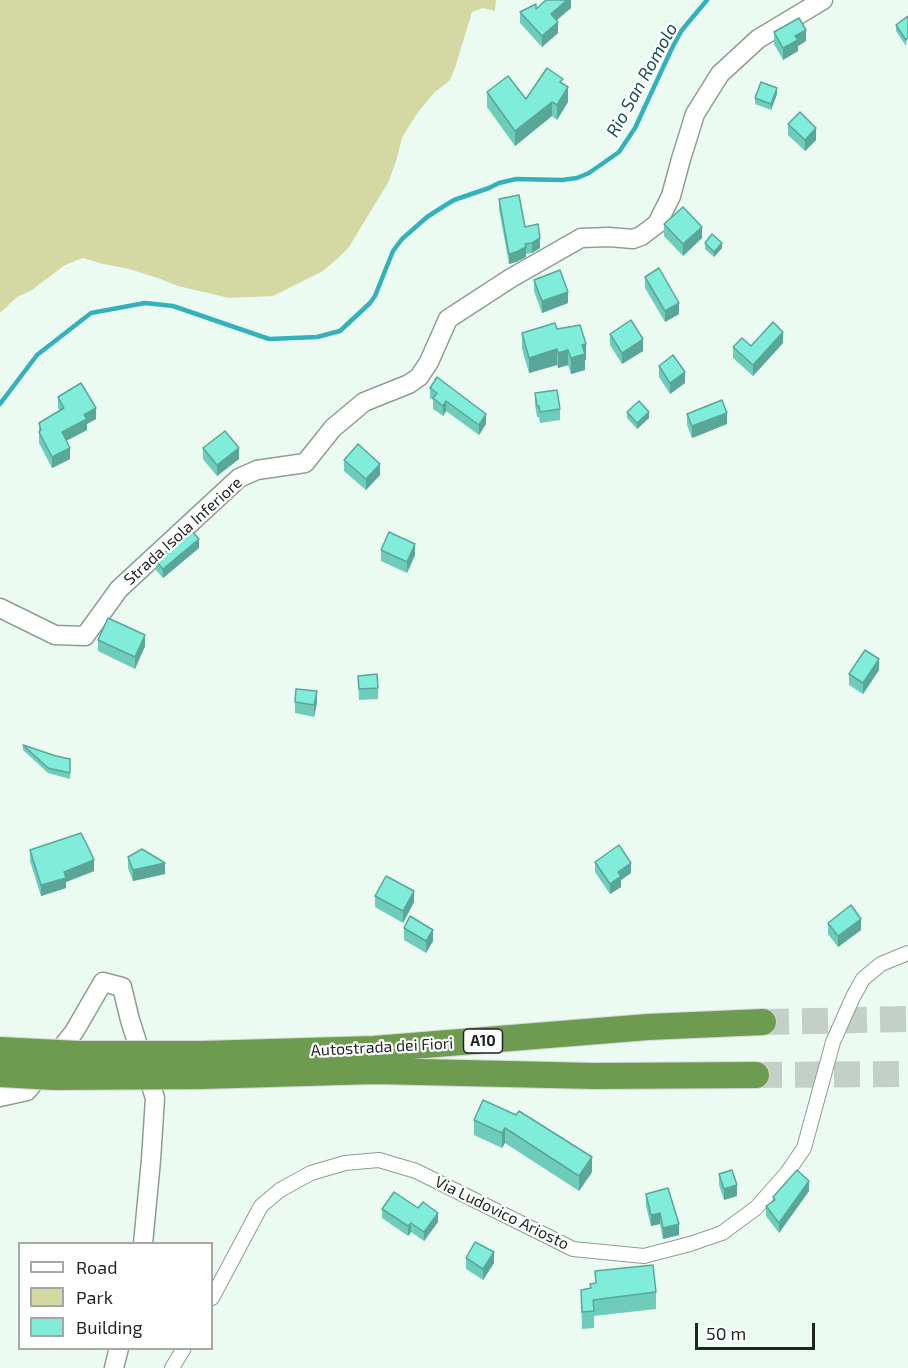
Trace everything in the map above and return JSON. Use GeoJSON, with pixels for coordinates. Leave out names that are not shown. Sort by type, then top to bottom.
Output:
{"type":"FeatureCollection","features":[{"type":"Feature","properties":{"kind":"highway","name":"Autostrada dei Fiori"},"geometry":{"type":"LineString","coordinates":[[0,1074],[75,1077],[374,1049],[638,1028],[764,1022]]}},
{"type":"Feature","properties":{"kind":"highway","name":"Autostrada dei Fiori"},"geometry":{"type":"LineString","coordinates":[[0,1050],[202,1065],[375,1071],[606,1076],[756,1075]]}},
{"type":"Feature","properties":{"kind":"street","name":"Strada Isola Inferiore"},"geometry":{"type":"LineString","coordinates":[[0,608],[56,635],[85,636],[119,589],[239,478],[257,470],[305,463],[333,428],[364,402],[409,384],[419,377],[429,363],[448,319],[511,278],[581,238],[633,239],[642,236],[657,224],[671,196],[695,114],[720,74],[758,39],[823,0]]}},
{"type":"Feature","properties":{"kind":"street","name":"Via Ludovico Ariosto"},"geometry":{"type":"LineString","coordinates":[[213,1296],[261,1206],[280,1190],[311,1173],[345,1163],[379,1160],[416,1171],[573,1249],[644,1256],[722,1233],[756,1208],[787,1173],[804,1148],[833,1042],[863,979],[881,964],[908,953]]}},
{"type":"Feature","properties":{"kind":"street"},"geometry":{"type":"LineString","coordinates":[[0,1097],[27,1091],[74,1032],[103,982],[122,987],[155,1098],[142,1242]]}},
{"type":"Feature","properties":{"kind":"street"},"geometry":{"type":"LineString","coordinates":[[114,1368],[118,1350]]}},
{"type":"Feature","properties":{"kind":"street"},"geometry":{"type":"LineString","coordinates":[[172,1368],[183,1350]]}},
{"type":"Feature","properties":{"kind":"green space"},"geometry":{"type":"Polygon","coordinates":[[[0,0],[496,0],[495,11],[483,8],[472,12],[450,80],[434,93],[409,126],[402,138],[389,181],[349,247],[323,271],[273,296],[229,298],[178,286],[129,269],[83,258],[65,265],[32,290],[17,297],[0,313],[0,0]]]}},
{"type":"Feature","properties":{"kind":"building"},"geometry":{"type":"Polygon","coordinates":[[[546,0],[567,0],[551,14],[558,22],[542,36],[520,12],[536,4],[536,9],[546,0]]]}},
{"type":"Feature","properties":{"kind":"building"},"geometry":{"type":"Polygon","coordinates":[[[908,16],[908,38],[906,40],[896,25],[908,16]]]}},
{"type":"Feature","properties":{"kind":"building"},"geometry":{"type":"Polygon","coordinates":[[[799,18],[806,30],[795,36],[798,40],[783,48],[774,32],[799,18]]]}},
{"type":"Feature","properties":{"kind":"building"},"geometry":{"type":"Polygon","coordinates":[[[547,68],[563,79],[560,82],[568,87],[557,105],[552,102],[515,131],[487,92],[508,76],[526,99],[547,68]]]}},
{"type":"Feature","properties":{"kind":"building"},"geometry":{"type":"Polygon","coordinates":[[[761,82],[777,88],[771,104],[755,98],[761,82]]]}},
{"type":"Feature","properties":{"kind":"building"},"geometry":{"type":"Polygon","coordinates":[[[800,112],[816,128],[805,140],[788,124],[800,112]]]}},
{"type":"Feature","properties":{"kind":"building"},"geometry":{"type":"Polygon","coordinates":[[[519,195],[525,227],[538,224],[540,238],[509,254],[499,199],[519,195]]]}},
{"type":"Feature","properties":{"kind":"building"},"geometry":{"type":"Polygon","coordinates":[[[683,207],[702,227],[683,244],[664,224],[683,207]]]}},
{"type":"Feature","properties":{"kind":"building"},"geometry":{"type":"Polygon","coordinates":[[[712,234],[722,243],[714,252],[705,243],[712,234]]]}},
{"type":"Feature","properties":{"kind":"building"},"geometry":{"type":"Polygon","coordinates":[[[659,268],[679,303],[665,311],[645,277],[659,268]]]}},
{"type":"Feature","properties":{"kind":"building"},"geometry":{"type":"Polygon","coordinates":[[[560,270],[568,292],[542,301],[534,280],[560,270]]]}},
{"type":"Feature","properties":{"kind":"building"},"geometry":{"type":"Polygon","coordinates":[[[631,320],[643,339],[622,353],[610,334],[631,320]]]}},
{"type":"Feature","properties":{"kind":"building"},"geometry":{"type":"Polygon","coordinates":[[[773,322],[783,332],[753,365],[733,347],[742,338],[751,346],[773,322]]]}},
{"type":"Feature","properties":{"kind":"building"},"geometry":{"type":"Polygon","coordinates":[[[555,323],[557,329],[580,325],[586,344],[582,345],[585,354],[571,358],[568,350],[558,353],[557,349],[529,358],[522,333],[555,323]]]}},
{"type":"Feature","properties":{"kind":"building"},"geometry":{"type":"Polygon","coordinates":[[[673,355],[685,372],[670,383],[659,366],[673,355]]]}},
{"type":"Feature","properties":{"kind":"building"},"geometry":{"type":"Polygon","coordinates":[[[437,377],[486,414],[479,425],[446,401],[443,406],[433,398],[437,393],[430,388],[437,377]]]}},
{"type":"Feature","properties":{"kind":"building"},"geometry":{"type":"Polygon","coordinates":[[[81,383],[96,408],[84,415],[87,419],[62,432],[70,448],[52,457],[39,432],[41,430],[39,423],[64,408],[58,397],[81,383]]]}},
{"type":"Feature","properties":{"kind":"building"},"geometry":{"type":"Polygon","coordinates":[[[557,390],[560,409],[540,412],[535,393],[557,390]]]}},
{"type":"Feature","properties":{"kind":"building"},"geometry":{"type":"Polygon","coordinates":[[[722,400],[727,413],[692,426],[687,414],[722,400]]]}},
{"type":"Feature","properties":{"kind":"building"},"geometry":{"type":"Polygon","coordinates":[[[639,401],[649,412],[637,423],[627,412],[639,401]]]}},
{"type":"Feature","properties":{"kind":"building"},"geometry":{"type":"Polygon","coordinates":[[[225,431],[239,448],[217,465],[203,448],[225,431]]]}},
{"type":"Feature","properties":{"kind":"building"},"geometry":{"type":"Polygon","coordinates":[[[358,444],[380,464],[366,479],[344,460],[358,444]]]}},
{"type":"Feature","properties":{"kind":"building"},"geometry":{"type":"Polygon","coordinates":[[[190,529],[199,539],[163,569],[156,561],[190,529]]]}},
{"type":"Feature","properties":{"kind":"building"},"geometry":{"type":"Polygon","coordinates":[[[389,532],[415,544],[407,562],[381,550],[389,532]]]}},
{"type":"Feature","properties":{"kind":"building"},"geometry":{"type":"Polygon","coordinates":[[[108,618],[145,635],[135,657],[98,640],[108,618]]]}},
{"type":"Feature","properties":{"kind":"building"},"geometry":{"type":"Polygon","coordinates":[[[865,650],[879,659],[863,683],[849,674],[865,650]]]}},
{"type":"Feature","properties":{"kind":"building"},"geometry":{"type":"Polygon","coordinates":[[[377,674],[378,688],[359,689],[358,676],[377,674]]]}},
{"type":"Feature","properties":{"kind":"building"},"geometry":{"type":"Polygon","coordinates":[[[296,689],[317,691],[314,705],[295,702],[296,689]]]}},
{"type":"Feature","properties":{"kind":"building"},"geometry":{"type":"Polygon","coordinates":[[[23,745],[70,759],[70,773],[48,768],[23,745]]]}},
{"type":"Feature","properties":{"kind":"building"},"geometry":{"type":"Polygon","coordinates":[[[81,833],[94,860],[64,872],[66,878],[41,885],[30,850],[81,833]]]}},
{"type":"Feature","properties":{"kind":"building"},"geometry":{"type":"Polygon","coordinates":[[[619,845],[631,863],[618,872],[621,876],[610,884],[595,862],[619,845]]]}},
{"type":"Feature","properties":{"kind":"building"},"geometry":{"type":"Polygon","coordinates":[[[142,849],[165,863],[133,870],[128,857],[142,849]]]}},
{"type":"Feature","properties":{"kind":"building"},"geometry":{"type":"Polygon","coordinates":[[[386,876],[414,891],[403,911],[375,896],[386,876]]]}},
{"type":"Feature","properties":{"kind":"building"},"geometry":{"type":"Polygon","coordinates":[[[851,905],[861,919],[838,936],[828,923],[851,905]]]}},
{"type":"Feature","properties":{"kind":"building"},"geometry":{"type":"Polygon","coordinates":[[[410,916],[433,930],[426,941],[404,928],[410,916]]]}},
{"type":"Feature","properties":{"kind":"building"},"geometry":{"type":"Polygon","coordinates":[[[483,1100],[516,1115],[519,1111],[592,1157],[579,1176],[505,1128],[502,1133],[474,1120],[483,1100]]]}},
{"type":"Feature","properties":{"kind":"building"},"geometry":{"type":"Polygon","coordinates":[[[732,1170],[737,1185],[724,1189],[719,1174],[732,1170]]]}},
{"type":"Feature","properties":{"kind":"building"},"geometry":{"type":"Polygon","coordinates":[[[797,1170],[809,1181],[779,1223],[766,1206],[775,1200],[773,1197],[797,1170]]]}},
{"type":"Feature","properties":{"kind":"building"},"geometry":{"type":"Polygon","coordinates":[[[668,1188],[679,1224],[663,1228],[660,1213],[651,1215],[646,1194],[668,1188]]]}},
{"type":"Feature","properties":{"kind":"building"},"geometry":{"type":"Polygon","coordinates":[[[394,1192],[418,1208],[423,1202],[438,1213],[424,1232],[411,1223],[408,1226],[382,1209],[394,1192]]]}},
{"type":"Feature","properties":{"kind":"building"},"geometry":{"type":"Polygon","coordinates":[[[475,1242],[494,1252],[483,1269],[466,1258],[475,1242]]]}},
{"type":"Feature","properties":{"kind":"building"},"geometry":{"type":"Polygon","coordinates":[[[653,1265],[656,1292],[593,1300],[594,1311],[582,1312],[581,1290],[591,1288],[590,1284],[596,1283],[595,1271],[653,1265]]]}},
{"type":"Feature","properties":{"kind":"waterway","name":"Rio San Romolo"},"geometry":{"type":"LineString","coordinates":[[0,404],[37,355],[91,313],[145,303],[173,306],[269,339],[317,337],[340,331],[375,296],[393,251],[402,239],[441,208],[454,200],[516,179],[577,178],[589,173],[619,152],[635,128],[682,30],[707,0]]}},
{"type":"Feature","properties":{"kind":"tunnel"},"geometry":{"type":"LineString","coordinates":[[763,1022],[908,1019]]}},
{"type":"Feature","properties":{"kind":"tunnel"},"geometry":{"type":"LineString","coordinates":[[756,1075],[908,1074]]}}]}
